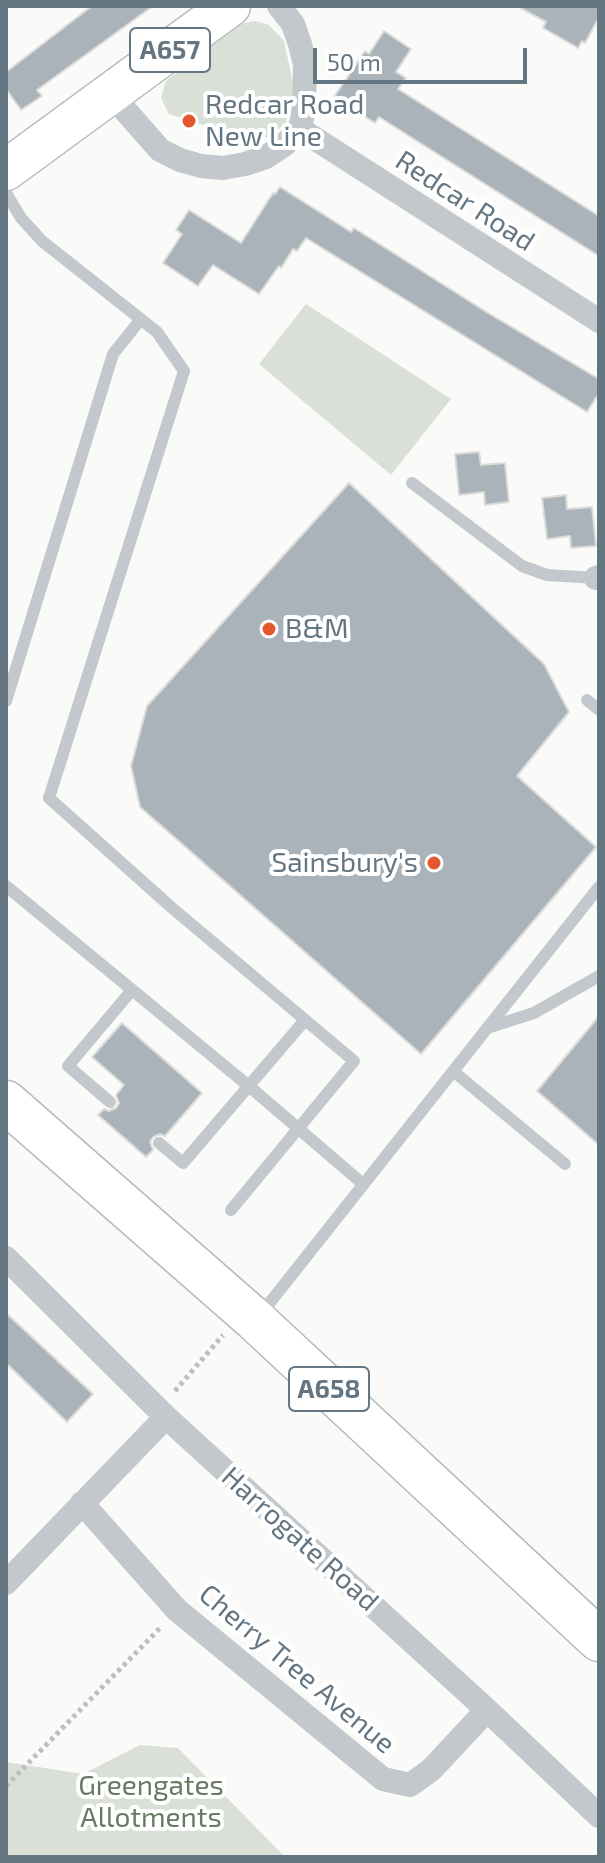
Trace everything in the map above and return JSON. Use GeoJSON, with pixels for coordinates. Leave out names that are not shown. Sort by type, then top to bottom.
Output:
{"type":"FeatureCollection","features":[{"type":"Feature","properties":{"kind":"highway","name":"A658"},"geometry":{"type":"LineString","coordinates":[[6,1102],[249,1316],[599,1640]]}},
{"type":"Feature","properties":{"kind":"main road","name":"A657"},"geometry":{"type":"LineString","coordinates":[[6,170],[230,6]]}},
{"type":"Feature","properties":{"kind":"street"},"geometry":{"type":"LineString","coordinates":[[110,93],[160,150],[180,160],[223,168],[266,157],[300,129],[304,108],[305,65],[293,24],[279,6]]}},
{"type":"Feature","properties":{"kind":"street","name":"Redcar Road"},"geometry":{"type":"LineString","coordinates":[[300,129],[599,321]]}},
{"type":"Feature","properties":{"kind":"street","name":"Harrogate Road"},"geometry":{"type":"LineString","coordinates":[[6,1258],[162,1414],[599,1816]]}},
{"type":"Feature","properties":{"kind":"street"},"geometry":{"type":"LineString","coordinates":[[6,1583],[162,1414]]}},
{"type":"Feature","properties":{"kind":"street","name":"Cherry Tree Avenue"},"geometry":{"type":"LineString","coordinates":[[82,1503],[177,1610],[383,1779],[410,1785],[431,1770],[487,1710]]}},
{"type":"Feature","properties":{"kind":"lane"},"geometry":{"type":"LineString","coordinates":[[6,193],[21,218],[42,241],[157,332],[184,371],[49,798],[171,907],[354,1061],[231,1210]]}},
{"type":"Feature","properties":{"kind":"lane"},"geometry":{"type":"LineString","coordinates":[[6,701],[113,354],[141,319]]}},
{"type":"Feature","properties":{"kind":"lane"},"geometry":{"type":"LineString","coordinates":[[412,483],[522,566],[547,575],[597,577]]}},
{"type":"Feature","properties":{"kind":"lane"},"geometry":{"type":"LineString","coordinates":[[587,700],[599,710]]}},
{"type":"Feature","properties":{"kind":"lane"},"geometry":{"type":"LineString","coordinates":[[6,886],[363,1184]]}},
{"type":"Feature","properties":{"kind":"lane"},"geometry":{"type":"LineString","coordinates":[[249,1316],[363,1184],[599,887]]}},
{"type":"Feature","properties":{"kind":"lane"},"geometry":{"type":"LineString","coordinates":[[487,1028],[534,1013],[599,976]]}},
{"type":"Feature","properties":{"kind":"lane"},"geometry":{"type":"LineString","coordinates":[[110,1102],[68,1066],[132,990]]}},
{"type":"Feature","properties":{"kind":"lane"},"geometry":{"type":"LineString","coordinates":[[159,1143],[183,1163],[305,1020]]}},
{"type":"Feature","properties":{"kind":"lane"},"geometry":{"type":"LineString","coordinates":[[453,1071],[565,1164]]}},
{"type":"Feature","properties":{"kind":"path"},"geometry":{"type":"LineString","coordinates":[[162,1414],[249,1316]]}},
{"type":"Feature","properties":{"kind":"path"},"geometry":{"type":"LineString","coordinates":[[6,1786],[177,1610]]}},
{"type":"Feature","properties":{"kind":"green space"},"geometry":{"type":"Polygon","coordinates":[[[255,21],[269,25],[284,41],[293,83],[292,105],[285,124],[269,137],[249,140],[169,114],[161,98],[166,81],[240,24],[255,21]]]}},
{"type":"Feature","properties":{"kind":"green space"},"geometry":{"type":"Polygon","coordinates":[[[306,304],[451,399],[391,475],[259,364],[306,304]]]}},
{"type":"Feature","properties":{"kind":"green space","name":"Greengates Allotments"},"geometry":{"type":"Polygon","coordinates":[[[140,1745],[178,1748],[285,1857],[6,1857],[6,1762],[83,1774],[140,1745]]]}},
{"type":"Feature","properties":{"kind":"building"},"geometry":{"type":"Polygon","coordinates":[[[92,6],[153,6],[37,90],[42,96],[21,110],[6,89],[6,72],[92,6]]]}},
{"type":"Feature","properties":{"kind":"building"},"geometry":{"type":"Polygon","coordinates":[[[517,6],[599,6],[599,17],[585,43],[582,41],[578,48],[543,28],[546,22],[517,6]]]}},
{"type":"Feature","properties":{"kind":"building"},"geometry":{"type":"Polygon","coordinates":[[[384,31],[411,49],[396,72],[406,78],[398,89],[599,216],[599,256],[379,117],[375,123],[334,97],[365,51],[369,54],[384,31]]]}},
{"type":"Feature","properties":{"kind":"building"},"geometry":{"type":"Polygon","coordinates":[[[280,187],[351,232],[354,228],[599,379],[599,393],[587,412],[306,238],[297,251],[293,249],[259,294],[213,265],[198,286],[163,263],[182,234],[176,230],[189,210],[241,243],[280,187]]]}},
{"type":"Feature","properties":{"kind":"building"},"geometry":{"type":"Polygon","coordinates":[[[479,452],[481,465],[505,463],[509,502],[485,505],[484,492],[459,495],[455,454],[479,452]]]}},
{"type":"Feature","properties":{"kind":"building"},"geometry":{"type":"Polygon","coordinates":[[[349,483],[544,664],[569,712],[517,776],[596,847],[421,1054],[140,807],[131,766],[147,706],[349,483]]]}},
{"type":"Feature","properties":{"kind":"building"},"geometry":{"type":"Polygon","coordinates":[[[566,495],[567,509],[592,507],[596,546],[571,548],[570,536],[547,539],[542,498],[566,495]]]}},
{"type":"Feature","properties":{"kind":"building"},"geometry":{"type":"Polygon","coordinates":[[[599,1016],[599,1145],[537,1091],[599,1016]]]}},
{"type":"Feature","properties":{"kind":"building"},"geometry":{"type":"Polygon","coordinates":[[[122,1023],[202,1093],[165,1136],[160,1134],[153,1137],[150,1142],[153,1150],[146,1157],[98,1115],[104,1109],[109,1111],[116,1108],[119,1103],[116,1095],[124,1085],[92,1057],[122,1023]]]}},
{"type":"Feature","properties":{"kind":"building"},"geometry":{"type":"Polygon","coordinates":[[[6,1313],[93,1394],[67,1422],[6,1363],[6,1313]]]}},
{"type":"Feature","properties":{"kind":"place","name":"Redcar Road New Line"},"geometry":{"type":"Point","coordinates":[189,121]}},
{"type":"Feature","properties":{"kind":"place","name":"B&M"},"geometry":{"type":"Point","coordinates":[269,629]}},
{"type":"Feature","properties":{"kind":"place","name":"Sainsbury's"},"geometry":{"type":"Point","coordinates":[434,863]}}]}
